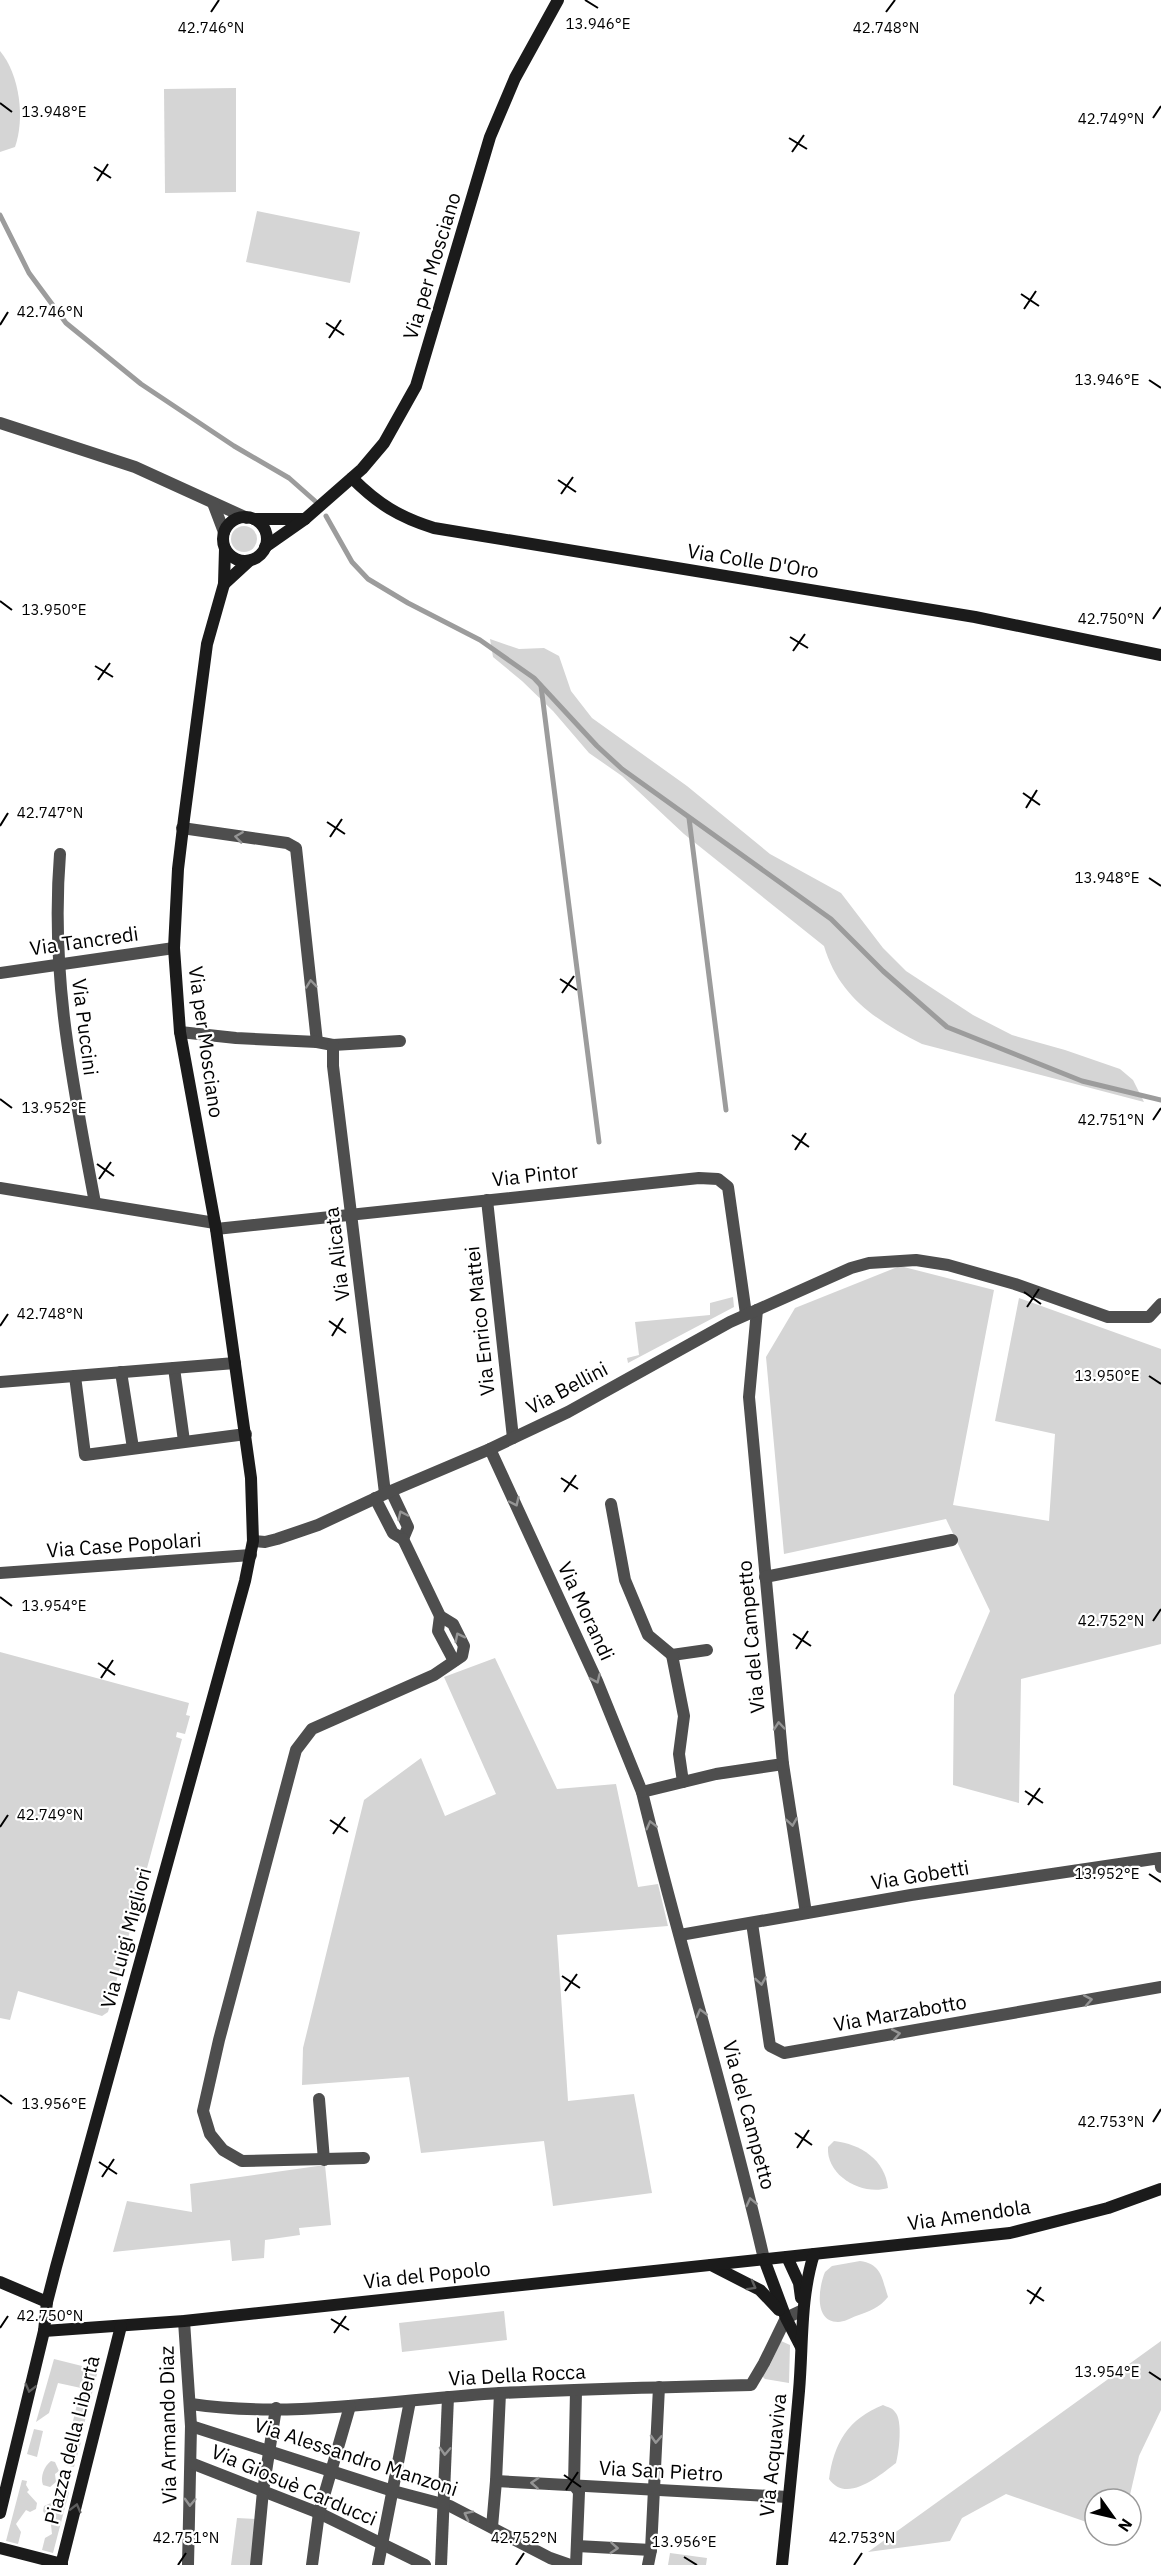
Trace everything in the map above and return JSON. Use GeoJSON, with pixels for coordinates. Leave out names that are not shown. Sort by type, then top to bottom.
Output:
{"type":"FeatureCollection","features":[{"type":"Feature","properties":{"kind":"main road","name":"Via per Mosciano"},"geometry":{"type":"LineString","coordinates":[[265,547],[305,519],[352,478],[384,443],[416,386],[490,136],[514,78],[558,0]]}},
{"type":"Feature","properties":{"kind":"main road","name":"Via Colle D'Oro"},"geometry":{"type":"LineString","coordinates":[[352,478],[407,520],[434,528],[975,617],[1161,656]]}},
{"type":"Feature","properties":{"kind":"main road"},"geometry":{"type":"LineString","coordinates":[[224,584],[249,561],[259,556],[265,547],[263,528],[250,519]]}},
{"type":"Feature","properties":{"kind":"main road"},"geometry":{"type":"LineString","coordinates":[[249,561],[237,560],[225,549],[224,532],[233,521],[305,519]]}},
{"type":"Feature","properties":{"kind":"main road","name":"Via per Mosciano"},"geometry":{"type":"LineString","coordinates":[[225,549],[224,584],[207,644],[183,828],[175,907],[174,948],[180,1032],[215,1226],[246,1434],[254,1519],[251,1556]]}},
{"type":"Feature","properties":{"kind":"main road","name":"Via Luigi Migliori"},"geometry":{"type":"LineString","coordinates":[[44,2331],[47,2302],[251,1556]]}},
{"type":"Feature","properties":{"kind":"main road","name":"Via Amendola"},"geometry":{"type":"LineString","coordinates":[[814,2254],[1010,2233],[1108,2208],[1161,2189]]}},
{"type":"Feature","properties":{"kind":"main road","name":"Via del Popolo"},"geometry":{"type":"LineString","coordinates":[[44,2331],[184,2321],[814,2254]]}},
{"type":"Feature","properties":{"kind":"main road","name":"Via Acquaviva"},"geometry":{"type":"LineString","coordinates":[[782,2565],[803,2310],[814,2254]]}},
{"type":"Feature","properties":{"kind":"main road","name":"Via Acquaviva"},"geometry":{"type":"LineString","coordinates":[[787,2257],[799,2283],[803,2310]]}},
{"type":"Feature","properties":{"kind":"main road"},"geometry":{"type":"LineString","coordinates":[[764,2259],[786,2318],[801,2349]]}},
{"type":"Feature","properties":{"kind":"main road"},"geometry":{"type":"LineString","coordinates":[[711,2265],[760,2290],[786,2318]]}},
{"type":"Feature","properties":{"kind":"main road"},"geometry":{"type":"LineString","coordinates":[[0,2282],[47,2302]]}},
{"type":"Feature","properties":{"kind":"main road","name":"Piazza della Libertà"},"geometry":{"type":"LineString","coordinates":[[0,2548],[64,2564],[121,2326]]}},
{"type":"Feature","properties":{"kind":"main road"},"geometry":{"type":"LineString","coordinates":[[0,2513],[3,2484],[44,2331]]}},
{"type":"Feature","properties":{"kind":"street"},"geometry":{"type":"LineString","coordinates":[[0,423],[135,467],[250,519]]}},
{"type":"Feature","properties":{"kind":"street"},"geometry":{"type":"LineString","coordinates":[[213,503],[224,532]]}},
{"type":"Feature","properties":{"kind":"street"},"geometry":{"type":"LineString","coordinates":[[183,828],[287,843],[296,848],[318,1042]]}},
{"type":"Feature","properties":{"kind":"street","name":"Via Puccini"},"geometry":{"type":"LineString","coordinates":[[60,854],[56,896],[57,966],[71,1080],[95,1203]]}},
{"type":"Feature","properties":{"kind":"street","name":"Via Tancredi"},"geometry":{"type":"LineString","coordinates":[[0,973],[174,948]]}},
{"type":"Feature","properties":{"kind":"street"},"geometry":{"type":"LineString","coordinates":[[180,1032],[333,1045],[400,1041]]}},
{"type":"Feature","properties":{"kind":"street","name":"Via Alicata"},"geometry":{"type":"LineString","coordinates":[[324,2160],[242,2161],[223,2150],[210,2134],[203,2111],[221,2032],[296,1749],[312,1729],[434,1675],[454,1661],[438,1630],[440,1616],[403,1539],[408,1527],[384,1494],[334,1077],[333,1045]]}},
{"type":"Feature","properties":{"kind":"street","name":"Via Pintor"},"geometry":{"type":"LineString","coordinates":[[0,1188],[215,1226],[352,1215],[699,1178],[718,1179],[728,1187],[752,1312]]}},
{"type":"Feature","properties":{"kind":"street","name":"Via Enrico Mattei"},"geometry":{"type":"LineString","coordinates":[[487,1200],[513,1438]]}},
{"type":"Feature","properties":{"kind":"street"},"geometry":{"type":"LineString","coordinates":[[752,1312],[851,1268],[887,1260],[916,1260],[948,1265],[1015,1284],[1108,1317],[1149,1317],[1161,1304]]}},
{"type":"Feature","properties":{"kind":"street","name":"Via Bellini"},"geometry":{"type":"LineString","coordinates":[[254,1541],[265,1542],[318,1525],[490,1449],[568,1412],[622,1380],[752,1312]]}},
{"type":"Feature","properties":{"kind":"street","name":"Via del Campetto"},"geometry":{"type":"LineString","coordinates":[[752,1312],[749,1397],[765,1577],[783,1764],[806,1913]]}},
{"type":"Feature","properties":{"kind":"street"},"geometry":{"type":"LineString","coordinates":[[0,1382],[235,1363]]}},
{"type":"Feature","properties":{"kind":"street"},"geometry":{"type":"LineString","coordinates":[[174,1368],[184,1441]]}},
{"type":"Feature","properties":{"kind":"street"},"geometry":{"type":"LineString","coordinates":[[121,1372],[133,1449]]}},
{"type":"Feature","properties":{"kind":"street"},"geometry":{"type":"LineString","coordinates":[[75,1376],[86,1455],[246,1434]]}},
{"type":"Feature","properties":{"kind":"street","name":"Via Morandi"},"geometry":{"type":"LineString","coordinates":[[490,1449],[597,1681],[642,1792]]}},
{"type":"Feature","properties":{"kind":"street"},"geometry":{"type":"LineString","coordinates":[[611,1504],[625,1580],[648,1635],[672,1655],[684,1716],[679,1754],[683,1782]]}},
{"type":"Feature","properties":{"kind":"street"},"geometry":{"type":"LineString","coordinates":[[765,1577],[952,1540]]}},
{"type":"Feature","properties":{"kind":"street","name":"Via Case Popolari"},"geometry":{"type":"LineString","coordinates":[[0,1573],[251,1556]]}},
{"type":"Feature","properties":{"kind":"street"},"geometry":{"type":"LineString","coordinates":[[672,1655],[707,1650]]}},
{"type":"Feature","properties":{"kind":"street"},"geometry":{"type":"LineString","coordinates":[[642,1792],[683,1782],[783,1764]]}},
{"type":"Feature","properties":{"kind":"street","name":"Via del Campetto"},"geometry":{"type":"LineString","coordinates":[[642,1792],[741,2157],[764,2259]]}},
{"type":"Feature","properties":{"kind":"street","name":"Via Gobetti"},"geometry":{"type":"LineString","coordinates":[[680,1935],[911,1895],[1160,1858],[1161,1867]]}},
{"type":"Feature","properties":{"kind":"street","name":"Via Marzabotto"},"geometry":{"type":"LineString","coordinates":[[752,1923],[770,2046],[784,2053],[1161,1987]]}},
{"type":"Feature","properties":{"kind":"street"},"geometry":{"type":"LineString","coordinates":[[319,2099],[324,2160],[364,2158]]}},
{"type":"Feature","properties":{"kind":"street"},"geometry":{"type":"LineString","coordinates":[[786,2318],[803,2310]]}},
{"type":"Feature","properties":{"kind":"street","name":"Via Della Rocca"},"geometry":{"type":"LineString","coordinates":[[191,2404],[241,2409],[350,2406],[500,2393],[751,2385],[786,2318]]}},
{"type":"Feature","properties":{"kind":"street","name":"Via Armando Diaz"},"geometry":{"type":"LineString","coordinates":[[184,2321],[191,2404],[188,2565]]}},
{"type":"Feature","properties":{"kind":"street"},"geometry":{"type":"LineString","coordinates":[[648,2565],[651,2550],[659,2387]]}},
{"type":"Feature","properties":{"kind":"street"},"geometry":{"type":"LineString","coordinates":[[576,2391],[574,2486],[579,2492],[576,2565]]}},
{"type":"Feature","properties":{"kind":"street"},"geometry":{"type":"LineString","coordinates":[[492,2527],[500,2393]]}},
{"type":"Feature","properties":{"kind":"street"},"geometry":{"type":"LineString","coordinates":[[441,2565],[448,2397]]}},
{"type":"Feature","properties":{"kind":"street"},"geometry":{"type":"LineString","coordinates":[[378,2565],[410,2402]]}},
{"type":"Feature","properties":{"kind":"street"},"geometry":{"type":"LineString","coordinates":[[312,2565],[319,2513],[350,2406]]}},
{"type":"Feature","properties":{"kind":"street"},"geometry":{"type":"LineString","coordinates":[[256,2565],[263,2491],[276,2408]]}},
{"type":"Feature","properties":{"kind":"street","name":"Via Alessandro Manzoni"},"geometry":{"type":"LineString","coordinates":[[191,2426],[393,2491],[443,2504],[550,2558],[570,2565]]}},
{"type":"Feature","properties":{"kind":"street","name":"Via Giosuè Carducci"},"geometry":{"type":"LineString","coordinates":[[191,2463],[319,2513],[425,2565]]}},
{"type":"Feature","properties":{"kind":"street","name":"Via San Pietro"},"geometry":{"type":"LineString","coordinates":[[496,2481],[788,2498]]}},
{"type":"Feature","properties":{"kind":"street"},"geometry":{"type":"LineString","coordinates":[[577,2546],[651,2550]]}},
{"type":"Feature","properties":{"kind":"shaded area"},"geometry":{"type":"Polygon","coordinates":[[[0,51],[7,61],[16,85],[20,124],[15,147],[0,152],[0,51]]]}},
{"type":"Feature","properties":{"kind":"shaded area"},"geometry":{"type":"Polygon","coordinates":[[[236,88],[236,192],[165,193],[164,89],[236,88]]]}},
{"type":"Feature","properties":{"kind":"shaded area"},"geometry":{"type":"Polygon","coordinates":[[[257,211],[360,232],[350,283],[246,262],[257,211]]]}},
{"type":"Feature","properties":{"kind":"shaded area"},"geometry":{"type":"Polygon","coordinates":[[[244,526],[253,530],[257,539],[253,548],[244,552],[235,548],[231,539],[235,530],[244,526]]]}},
{"type":"Feature","properties":{"kind":"shaded area"},"geometry":{"type":"Polygon","coordinates":[[[490,639],[519,649],[544,648],[559,656],[571,691],[592,718],[687,786],[770,854],[841,893],[883,948],[906,971],[973,1015],[1012,1035],[1120,1069],[1133,1080],[1144,1102],[922,1044],[875,1016],[862,1006],[839,980],[824,946],[684,834],[622,776],[589,753],[553,711],[493,657],[490,639]]]}},
{"type":"Feature","properties":{"kind":"shaded area"},"geometry":{"type":"Polygon","coordinates":[[[900,1266],[994,1290],[953,1505],[1049,1521],[1055,1434],[995,1421],[1019,1298],[1161,1349],[1161,1644],[1021,1679],[1019,1803],[953,1785],[954,1695],[990,1611],[946,1519],[784,1554],[766,1357],[795,1308],[900,1266]]]}},
{"type":"Feature","properties":{"kind":"shaded area"},"geometry":{"type":"Polygon","coordinates":[[[733,1297],[734,1307],[628,1363],[627,1358],[639,1355],[635,1322],[710,1315],[710,1303],[733,1297]]]}},
{"type":"Feature","properties":{"kind":"shaded area"},"geometry":{"type":"Polygon","coordinates":[[[0,1652],[189,1703],[186,1715],[190,1716],[185,1734],[177,1732],[176,1737],[182,1739],[108,2012],[102,2016],[18,1991],[10,2020],[0,2018],[0,1652]]]}},
{"type":"Feature","properties":{"kind":"shaded area"},"geometry":{"type":"Polygon","coordinates":[[[495,1658],[557,1789],[616,1784],[638,1887],[658,1884],[668,1926],[557,1935],[568,2101],[634,2094],[652,2193],[553,2206],[544,2141],[421,2153],[409,2077],[302,2085],[303,2048],[364,1800],[421,1758],[445,1816],[496,1794],[444,1677],[495,1658]]]}},
{"type":"Feature","properties":{"kind":"shaded area"},"geometry":{"type":"Polygon","coordinates":[[[834,2141],[853,2146],[870,2155],[882,2169],[888,2188],[867,2189],[839,2175],[829,2157],[828,2147],[834,2141]]]}},
{"type":"Feature","properties":{"kind":"shaded area"},"geometry":{"type":"Polygon","coordinates":[[[325,2165],[331,2225],[299,2228],[300,2235],[265,2240],[264,2258],[232,2261],[230,2240],[113,2252],[127,2201],[192,2212],[190,2184],[325,2165]]]}},
{"type":"Feature","properties":{"kind":"shaded area"},"geometry":{"type":"Polygon","coordinates":[[[860,2261],[873,2265],[877,2269],[888,2297],[878,2307],[866,2312],[843,2321],[830,2320],[821,2310],[820,2302],[825,2272],[832,2266],[860,2261]]]}},
{"type":"Feature","properties":{"kind":"shaded area"},"geometry":{"type":"Polygon","coordinates":[[[504,2311],[507,2340],[402,2352],[399,2323],[504,2311]]]}},
{"type":"Feature","properties":{"kind":"shaded area"},"geometry":{"type":"Polygon","coordinates":[[[781,2341],[790,2345],[789,2383],[765,2379],[762,2376],[781,2341]]]}},
{"type":"Feature","properties":{"kind":"shaded area"},"geometry":{"type":"Polygon","coordinates":[[[1161,2341],[1161,2410],[1139,2456],[1132,2487],[1083,2487],[1083,2521],[1006,2494],[962,2518],[950,2541],[868,2552],[1161,2341]]]}},
{"type":"Feature","properties":{"kind":"shaded area"},"geometry":{"type":"Polygon","coordinates":[[[54,2359],[98,2370],[81,2436],[73,2421],[81,2388],[58,2383],[49,2413],[36,2422],[54,2359]]]}},
{"type":"Feature","properties":{"kind":"shaded area"},"geometry":{"type":"Polygon","coordinates":[[[883,2405],[894,2411],[899,2422],[896,2463],[862,2485],[844,2489],[836,2486],[829,2479],[839,2443],[860,2417],[883,2405]]]}},
{"type":"Feature","properties":{"kind":"shaded area"},"geometry":{"type":"Polygon","coordinates":[[[34,2429],[43,2431],[37,2457],[27,2454],[34,2429]]]}},
{"type":"Feature","properties":{"kind":"shaded area"},"geometry":{"type":"Polygon","coordinates":[[[72,2439],[81,2442],[74,2467],[65,2465],[72,2439]]]}},
{"type":"Feature","properties":{"kind":"shaded area"},"geometry":{"type":"Polygon","coordinates":[[[51,2461],[55,2462],[59,2471],[55,2474],[56,2482],[50,2487],[43,2485],[42,2475],[51,2461]]]}},
{"type":"Feature","properties":{"kind":"shaded area"},"geometry":{"type":"Polygon","coordinates":[[[22,2480],[27,2481],[26,2485],[29,2490],[27,2492],[37,2503],[36,2509],[30,2512],[26,2510],[16,2524],[21,2532],[18,2544],[6,2541],[22,2480]]]}},
{"type":"Feature","properties":{"kind":"shaded area"},"geometry":{"type":"Polygon","coordinates":[[[63,2490],[69,2492],[53,2553],[42,2550],[45,2538],[52,2534],[50,2516],[46,2516],[43,2511],[44,2506],[58,2500],[57,2497],[63,2490]]]}},
{"type":"Feature","properties":{"kind":"shaded area"},"geometry":{"type":"Polygon","coordinates":[[[237,2518],[258,2519],[254,2565],[231,2565],[237,2518]]]}},
{"type":"Feature","properties":{"kind":"shaded area"},"geometry":{"type":"Polygon","coordinates":[[[670,2553],[707,2558],[706,2565],[668,2565],[670,2553]]]}},
{"type":"Feature","properties":{"kind":"waterway"},"geometry":{"type":"LineString","coordinates":[[0,215],[29,273],[66,323],[141,384],[234,446],[289,478],[315,501]]}},
{"type":"Feature","properties":{"kind":"waterway"},"geometry":{"type":"LineString","coordinates":[[326,516],[352,562],[368,579],[408,603],[480,640],[534,678],[597,746],[622,769],[831,919],[883,971],[947,1027],[1082,1081],[1161,1100]]}},
{"type":"Feature","properties":{"kind":"waterway"},"geometry":{"type":"LineString","coordinates":[[541,686],[599,1142]]}},
{"type":"Feature","properties":{"kind":"waterway"},"geometry":{"type":"LineString","coordinates":[[689,818],[726,1110]]}}]}
